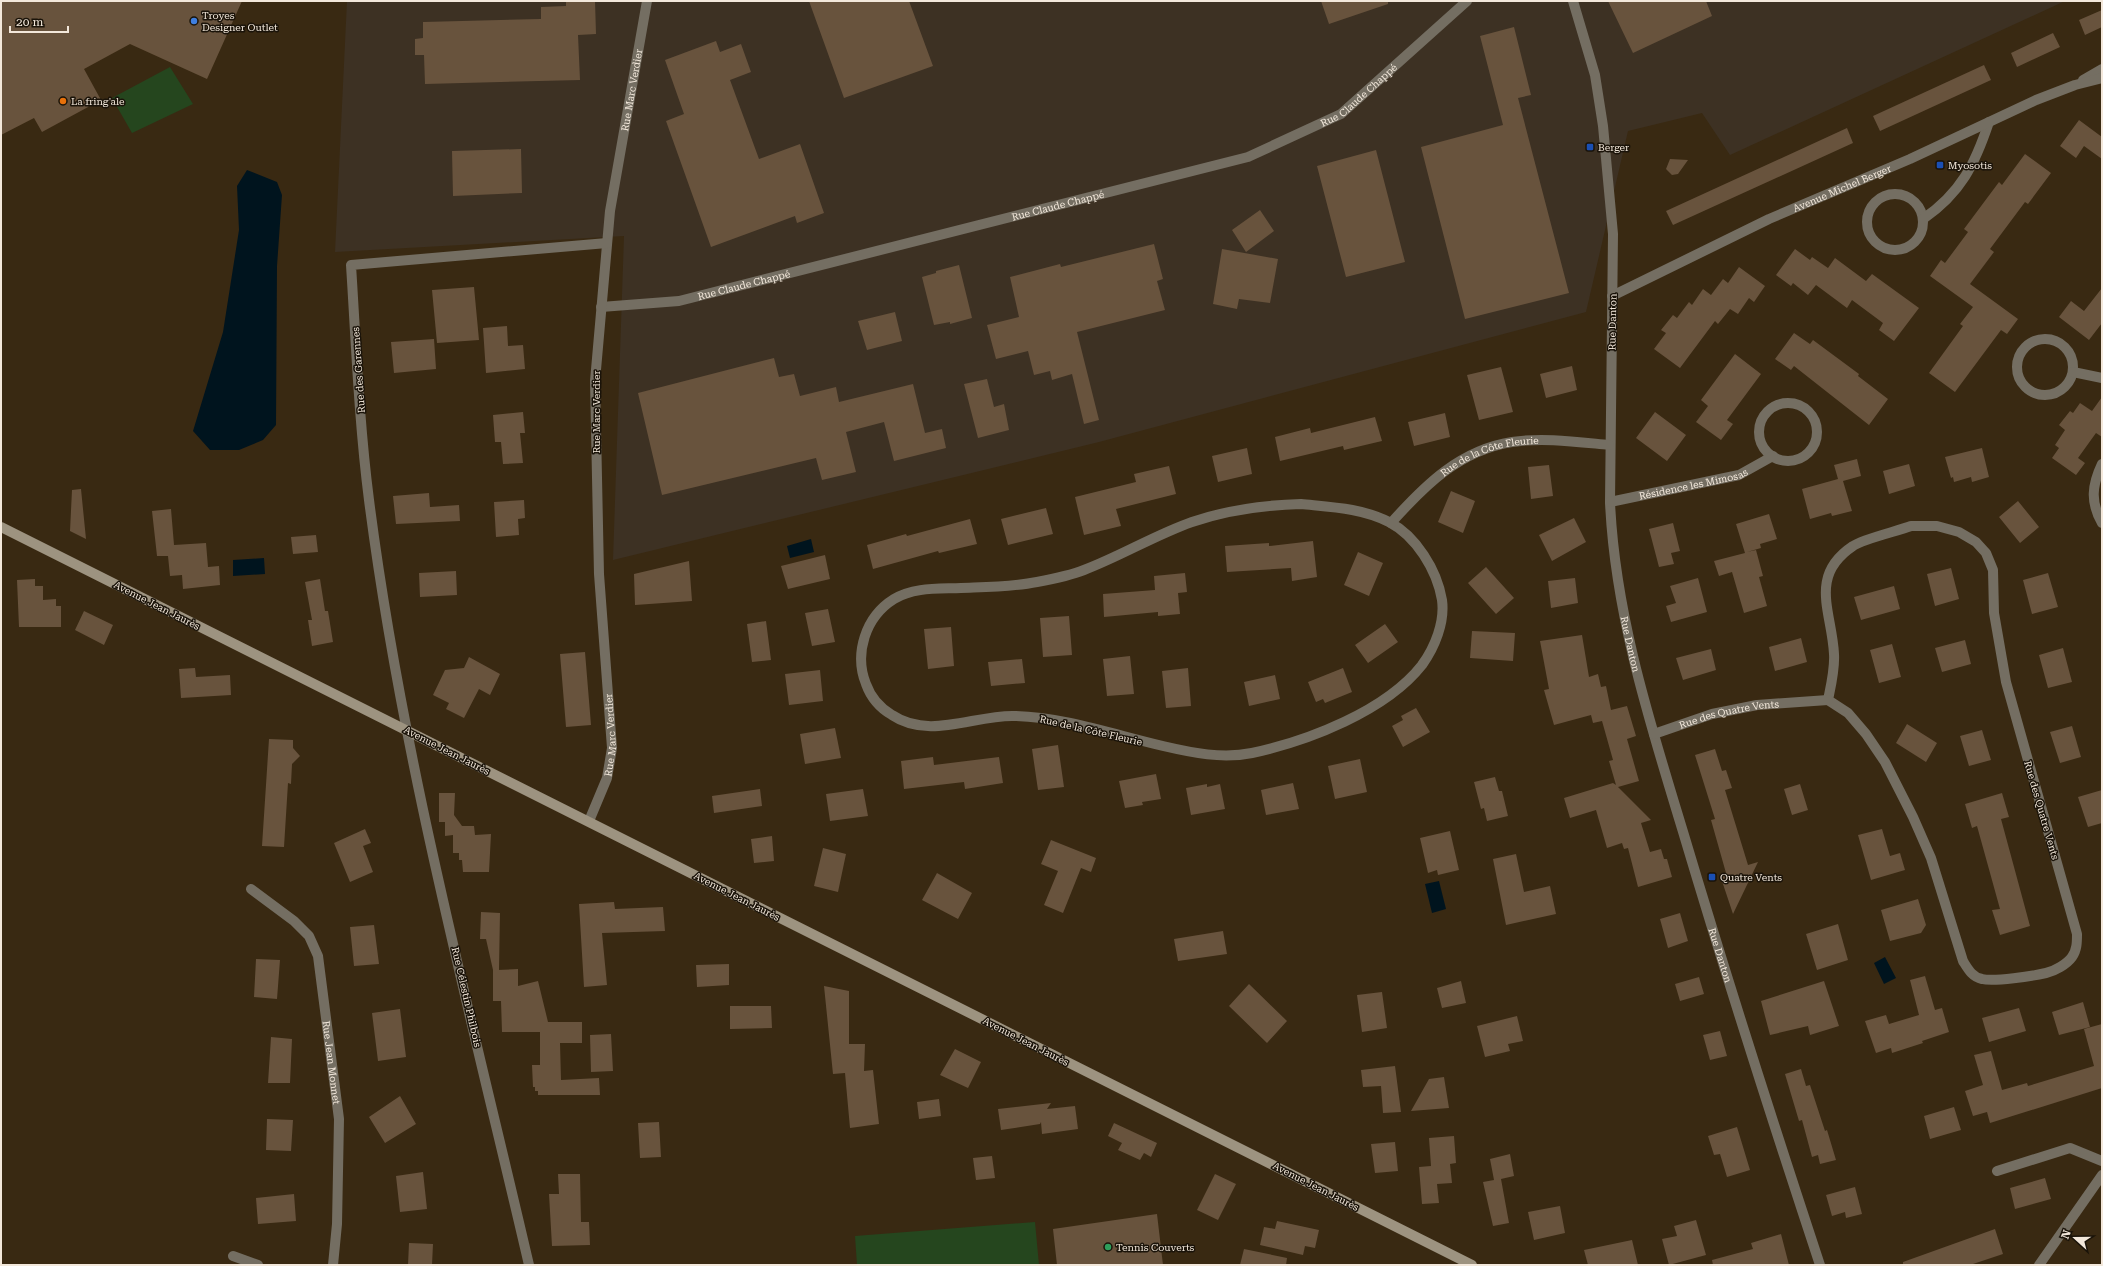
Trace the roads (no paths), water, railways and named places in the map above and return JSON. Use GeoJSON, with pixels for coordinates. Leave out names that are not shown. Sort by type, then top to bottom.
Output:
{"type":"FeatureCollection","features":[{"type":"Feature","properties":{"kind":"main road","name":"Avenue Jean Jaurès"},"geometry":{"type":"LineString","coordinates":[[1,527],[1472,1265]]}},
{"type":"Feature","properties":{"kind":"street","name":"Rue Marc Verdier"},"geometry":{"type":"LineString","coordinates":[[589,822],[607,778],[612,748],[599,574],[595,381],[610,211],[647,1]]}},
{"type":"Feature","properties":{"kind":"street","name":"Rue Claude Chappé"},"geometry":{"type":"LineString","coordinates":[[601,307],[678,301],[1248,157],[1341,114],[1467,1]]}},
{"type":"Feature","properties":{"kind":"street","name":"Rue Danton"},"geometry":{"type":"LineString","coordinates":[[1573,1],[1595,75],[1603,126],[1613,234],[1609,445],[1610,502],[1611,526],[1624,619],[1654,734],[1703,898],[1778,1138],[1820,1265]]}},
{"type":"Feature","properties":{"kind":"street","name":"Avenue Michel Berger"},"geometry":{"type":"LineString","coordinates":[[2075,85],[2102,68]]}},
{"type":"Feature","properties":{"kind":"street","name":"Avenue Michel Berger"},"geometry":{"type":"LineString","coordinates":[[1612,296],[1770,219],[1910,159],[1989,122],[2075,85],[2102,78]]}},
{"type":"Feature","properties":{"kind":"street"},"geometry":{"type":"LineString","coordinates":[[1923,219],[1941,207],[1957,189],[1972,167],[1989,122]]}},
{"type":"Feature","properties":{"kind":"street"},"geometry":{"type":"LineString","coordinates":[[1892,194],[1905,196],[1916,203],[1921,210],[1923,219],[1923,228],[1914,243],[1898,250],[1881,247],[1869,234],[1867,226],[1867,217],[1873,205],[1883,196],[1892,194]]}},
{"type":"Feature","properties":{"kind":"street","name":"Rue des Garennes"},"geometry":{"type":"LineString","coordinates":[[406,729],[369,499],[359,402],[351,265],[607,243]]}},
{"type":"Feature","properties":{"kind":"street"},"geometry":{"type":"LineString","coordinates":[[2051,340],[2066,348],[2071,355],[2073,372],[2065,388],[2058,393],[2040,395],[2025,387],[2020,380],[2018,362],[2026,347],[2033,342],[2051,340]]}},
{"type":"Feature","properties":{"kind":"street"},"geometry":{"type":"LineString","coordinates":[[2073,372],[2102,378]]}},
{"type":"Feature","properties":{"kind":"street"},"geometry":{"type":"LineString","coordinates":[[1786,403],[1803,407],[1810,413],[1815,421],[1816,438],[1813,447],[1807,454],[1791,460],[1773,456],[1766,451],[1759,434],[1764,417],[1777,405],[1786,403]]}},
{"type":"Feature","properties":{"kind":"street","name":"Rue de la Côte Fleurie"},"geometry":{"type":"LineString","coordinates":[[1391,523],[1418,493],[1443,471],[1466,456],[1488,447],[1513,441],[1538,440],[1609,445]]}},
{"type":"Feature","properties":{"kind":"street","name":"Résidence les Mimosas"},"geometry":{"type":"LineString","coordinates":[[1610,502],[1739,475],[1773,456]]}},
{"type":"Feature","properties":{"kind":"street"},"geometry":{"type":"LineString","coordinates":[[2102,464],[2095,478],[2093,492],[2094,507],[2102,523]]}},
{"type":"Feature","properties":{"kind":"street","name":"Rue de la Côte Fleurie"},"geometry":{"type":"LineString","coordinates":[[1301,504],[1359,511],[1391,523],[1414,542],[1426,560],[1436,580],[1442,602],[1441,622],[1434,645],[1420,667],[1386,698],[1328,730],[1284,745],[1250,753],[1226,756],[1207,754],[1181,750],[1058,720],[1031,717],[989,717],[936,726],[919,726],[900,720],[875,702],[867,688],[861,670],[863,639],[871,623],[893,600],[908,593],[924,589],[1000,587],[1032,583],[1063,576],[1084,570],[1136,545],[1193,522],[1231,511],[1263,505],[1301,504]]}},
{"type":"Feature","properties":{"kind":"street","name":"Rue des Quatre Vents"},"geometry":{"type":"LineString","coordinates":[[1654,734],[1712,714],[1757,705],[1828,700],[1848,713],[1866,734],[1885,762],[1913,817],[1931,858],[1963,961],[1971,973],[1981,979],[1992,980],[2047,973],[2063,965],[2072,958],[2077,947],[2077,934],[2006,682],[1994,613],[1993,570],[1986,553],[1976,542],[1959,532],[1937,526],[1911,526],[1854,545],[1837,560],[1827,577],[1824,598],[1834,655],[1828,700]]}},
{"type":"Feature","properties":{"kind":"street","name":"Rue Célestin Philbois"},"geometry":{"type":"LineString","coordinates":[[406,729],[427,831],[529,1265]]}},
{"type":"Feature","properties":{"kind":"street","name":"Rue Jean Monnet"},"geometry":{"type":"LineString","coordinates":[[251,889],[294,921],[309,936],[318,956],[339,1119],[340,1162],[337,1224],[333,1265]]}},
{"type":"Feature","properties":{"kind":"street"},"geometry":{"type":"LineString","coordinates":[[1997,1171],[2070,1148],[2102,1161]]}},
{"type":"Feature","properties":{"kind":"street"},"geometry":{"type":"LineString","coordinates":[[2039,1265],[2102,1175]]}},
{"type":"Feature","properties":{"kind":"street"},"geometry":{"type":"LineString","coordinates":[[233,1256],[258,1265]]}},
{"type":"Feature","properties":{"kind":"water"},"geometry":{"type":"Polygon","coordinates":[[[247,170],[277,182],[282,195],[277,266],[276,425],[263,440],[239,450],[210,450],[193,431],[223,332],[239,230],[237,186],[247,170]]]}},
{"type":"Feature","properties":{"kind":"water"},"geometry":{"type":"Polygon","coordinates":[[[811,539],[814,552],[790,558],[787,546],[811,539]]]}},
{"type":"Feature","properties":{"kind":"water"},"geometry":{"type":"Polygon","coordinates":[[[264,558],[265,574],[233,576],[233,560],[264,558]]]}},
{"type":"Feature","properties":{"kind":"water"},"geometry":{"type":"Polygon","coordinates":[[[1439,881],[1446,909],[1432,913],[1425,884],[1439,881]]]}},
{"type":"Feature","properties":{"kind":"water"},"geometry":{"type":"Polygon","coordinates":[[[1885,957],[1896,978],[1884,984],[1874,963],[1885,957]]]}},
{"type":"Feature","properties":{"kind":"place","name":"Troyes Designer Outlet"},"geometry":{"type":"Point","coordinates":[194,21]}},
{"type":"Feature","properties":{"kind":"place","name":"La fring'ale"},"geometry":{"type":"Point","coordinates":[63,101]}},
{"type":"Feature","properties":{"kind":"place","name":"Berger"},"geometry":{"type":"Point","coordinates":[1590,147]}},
{"type":"Feature","properties":{"kind":"place","name":"Myosotis"},"geometry":{"type":"Point","coordinates":[1940,165]}},
{"type":"Feature","properties":{"kind":"place","name":"Quatre Vents"},"geometry":{"type":"Point","coordinates":[1712,877]}},
{"type":"Feature","properties":{"kind":"place","name":"Tennis Couverts"},"geometry":{"type":"Point","coordinates":[1108,1247]}}]}
